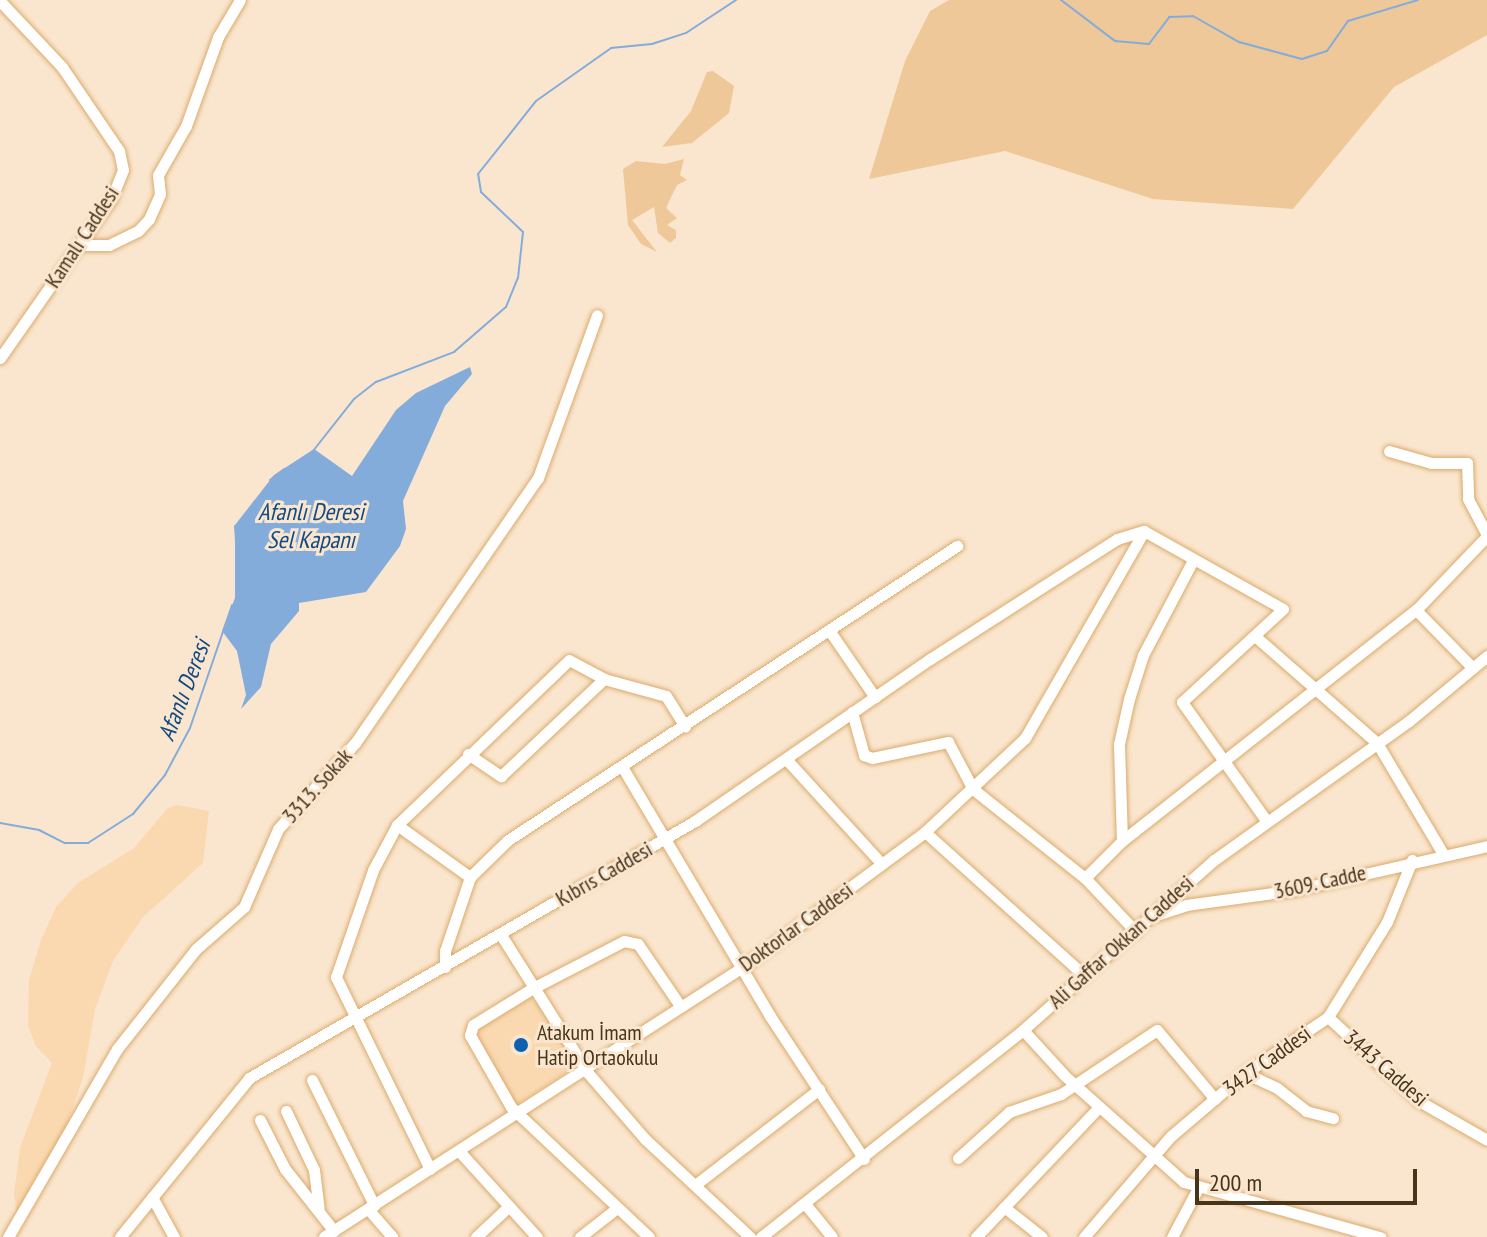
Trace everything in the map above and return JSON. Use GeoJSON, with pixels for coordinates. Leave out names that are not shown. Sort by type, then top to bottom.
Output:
{"type":"FeatureCollection","features":[{"type":"Feature","properties":{"kind":"street"},"geometry":{"type":"LineString","coordinates":[[79,245],[109,245],[138,231],[149,219],[160,194],[158,175],[186,126],[218,37],[240,0]]}},
{"type":"Feature","properties":{"kind":"street","name":"Kamalı Caddesi"},"geometry":{"type":"LineString","coordinates":[[0,1],[62,67],[119,151],[123,170],[117,185],[79,245],[0,358]]}},
{"type":"Feature","properties":{"kind":"street","name":"3313. Sokak"},"geometry":{"type":"LineString","coordinates":[[8,1237],[117,1049],[196,949],[244,907],[278,829],[355,743],[538,478],[597,315]]}},
{"type":"Feature","properties":{"kind":"street"},"geometry":{"type":"LineString","coordinates":[[1085,878],[1122,841],[1224,764],[1416,610],[1487,535],[1468,499],[1467,463],[1431,463],[1389,451]]}},
{"type":"Feature","properties":{"kind":"street"},"geometry":{"type":"LineString","coordinates":[[1144,531],[1283,609],[1182,702],[1266,820]]}},
{"type":"Feature","properties":{"kind":"street","name":"Kıbrıs Caddesi"},"geometry":{"type":"LineString","coordinates":[[120,1237],[249,1078],[663,839],[1117,539],[1144,531]]}},
{"type":"Feature","properties":{"kind":"street","name":"Doktorlar Caddesi"},"geometry":{"type":"LineString","coordinates":[[329,1234],[741,968],[925,832],[1025,738],[1144,531]]}},
{"type":"Feature","properties":{"kind":"street"},"geometry":{"type":"LineString","coordinates":[[445,967],[445,951],[470,877],[508,840],[624,770],[957,546]]}},
{"type":"Feature","properties":{"kind":"street"},"geometry":{"type":"LineString","coordinates":[[1122,841],[1119,744],[1129,699],[1143,655],[1193,560]]}},
{"type":"Feature","properties":{"kind":"street"},"geometry":{"type":"LineString","coordinates":[[1416,610],[1473,668]]}},
{"type":"Feature","properties":{"kind":"street"},"geometry":{"type":"LineString","coordinates":[[831,633],[875,697]]}},
{"type":"Feature","properties":{"kind":"street"},"geometry":{"type":"LineString","coordinates":[[1256,637],[1314,693],[1377,743],[1442,852]]}},
{"type":"Feature","properties":{"kind":"street","name":"Ali Gaffar Okkan Caddesi"},"geometry":{"type":"LineString","coordinates":[[761,1237],[806,1205],[1023,1030],[1266,820],[1377,743],[1487,656]]}},
{"type":"Feature","properties":{"kind":"street"},"geometry":{"type":"LineString","coordinates":[[430,1169],[357,1016],[338,984],[337,970],[373,870],[397,825],[566,661],[604,679],[666,696],[685,727]]}},
{"type":"Feature","properties":{"kind":"street"},"geometry":{"type":"LineString","coordinates":[[468,754],[501,776],[604,679]]}},
{"type":"Feature","properties":{"kind":"street"},"geometry":{"type":"LineString","coordinates":[[852,712],[864,755],[872,758],[948,742],[973,789],[1085,878],[1136,932]]}},
{"type":"Feature","properties":{"kind":"street"},"geometry":{"type":"LineString","coordinates":[[786,759],[882,864]]}},
{"type":"Feature","properties":{"kind":"street"},"geometry":{"type":"LineString","coordinates":[[624,770],[741,968],[864,1159]]}},
{"type":"Feature","properties":{"kind":"street"},"geometry":{"type":"LineString","coordinates":[[397,825],[470,877]]}},
{"type":"Feature","properties":{"kind":"street"},"geometry":{"type":"LineString","coordinates":[[925,832],[1085,976]]}},
{"type":"Feature","properties":{"kind":"street","name":"3609. Cadde"},"geometry":{"type":"LineString","coordinates":[[1152,917],[1203,902],[1295,890],[1442,852],[1487,846]]}},
{"type":"Feature","properties":{"kind":"street","name":"3427 Caddesi"},"geometry":{"type":"LineString","coordinates":[[1084,1237],[1154,1156],[1215,1099],[1245,1073],[1328,1017],[1387,922],[1412,860]]}},
{"type":"Feature","properties":{"kind":"street"},"geometry":{"type":"LineString","coordinates":[[501,935],[586,1070],[645,1139],[750,1237]]}},
{"type":"Feature","properties":{"kind":"street"},"geometry":{"type":"LineString","coordinates":[[649,1237],[520,1112],[511,1107],[470,1035],[473,1025],[533,988],[632,941],[681,1007]]}},
{"type":"Feature","properties":{"kind":"street","name":"3443 Caddesi"},"geometry":{"type":"LineString","coordinates":[[1328,1017],[1419,1101],[1487,1140]]}},
{"type":"Feature","properties":{"kind":"street"},"geometry":{"type":"LineString","coordinates":[[1023,1030],[1099,1107],[1154,1156],[1198,1188],[1375,1236]]}},
{"type":"Feature","properties":{"kind":"street"},"geometry":{"type":"LineString","coordinates":[[958,1158],[1009,1112],[1075,1085],[1157,1030],[1215,1099]]}},
{"type":"Feature","properties":{"kind":"street"},"geometry":{"type":"LineString","coordinates":[[1245,1073],[1257,1075],[1306,1111],[1333,1118]]}},
{"type":"Feature","properties":{"kind":"street"},"geometry":{"type":"LineString","coordinates":[[312,1080],[371,1207],[392,1237]]}},
{"type":"Feature","properties":{"kind":"street"},"geometry":{"type":"LineString","coordinates":[[695,1185],[819,1089]]}},
{"type":"Feature","properties":{"kind":"street"},"geometry":{"type":"LineString","coordinates":[[976,1237],[1099,1107]]}},
{"type":"Feature","properties":{"kind":"street"},"geometry":{"type":"LineString","coordinates":[[286,1111],[314,1170],[319,1208],[329,1234]]}},
{"type":"Feature","properties":{"kind":"street"},"geometry":{"type":"LineString","coordinates":[[260,1120],[285,1169],[319,1208]]}},
{"type":"Feature","properties":{"kind":"street"},"geometry":{"type":"LineString","coordinates":[[459,1151],[537,1237]]}},
{"type":"Feature","properties":{"kind":"street"},"geometry":{"type":"LineString","coordinates":[[1172,1237],[1198,1188]]}},
{"type":"Feature","properties":{"kind":"street"},"geometry":{"type":"LineString","coordinates":[[152,1197],[174,1237]]}},
{"type":"Feature","properties":{"kind":"street"},"geometry":{"type":"LineString","coordinates":[[806,1205],[832,1237]]}},
{"type":"Feature","properties":{"kind":"street"},"geometry":{"type":"LineString","coordinates":[[476,1237],[509,1206]]}},
{"type":"Feature","properties":{"kind":"street"},"geometry":{"type":"LineString","coordinates":[[1004,1207],[1042,1237]]}},
{"type":"Feature","properties":{"kind":"street"},"geometry":{"type":"LineString","coordinates":[[580,1237],[617,1208]]}},
{"type":"Feature","properties":{"kind":"shaded area"},"geometry":{"type":"Polygon","coordinates":[[[949,0],[1487,0],[1487,35],[1394,87],[1293,209],[1153,199],[1005,151],[869,179],[905,61],[930,11],[949,0]]]}},
{"type":"Feature","properties":{"kind":"shaded area"},"geometry":{"type":"Polygon","coordinates":[[[713,71],[734,86],[729,113],[692,143],[662,147],[691,111],[707,72],[713,71]]]}},
{"type":"Feature","properties":{"kind":"shaded area"},"geometry":{"type":"Polygon","coordinates":[[[684,159],[680,175],[687,180],[677,185],[666,208],[677,218],[667,225],[676,230],[676,238],[670,243],[658,233],[654,207],[632,220],[657,252],[641,244],[628,225],[623,169],[636,161],[665,164],[684,159]]]}},
{"type":"Feature","properties":{"kind":"shaded area"},"geometry":{"type":"Polygon","coordinates":[[[177,805],[209,811],[203,863],[143,917],[113,961],[95,1009],[83,1078],[56,1156],[18,1220],[14,1194],[20,1148],[52,1063],[36,1046],[28,1026],[29,980],[41,940],[56,907],[78,883],[134,848],[168,808],[177,805]]]}},
{"type":"Feature","properties":{"kind":"shaded area","name":"Atakum İmam Hatip Ortaokulu"},"geometry":{"type":"Polygon","coordinates":[[[528,997],[538,1004],[573,1062],[573,1068],[519,1103],[512,1100],[477,1037],[481,1024],[528,997]]]}},
{"type":"Feature","properties":{"kind":"water","name":"Afanlı Deresi Sel Kapanı"},"geometry":{"type":"Polygon","coordinates":[[[470,367],[472,374],[445,406],[403,501],[406,529],[400,546],[366,592],[299,603],[299,611],[271,644],[261,687],[241,709],[246,695],[237,651],[222,631],[235,598],[235,525],[274,475],[314,449],[352,476],[396,410],[416,393],[470,367]]]}},
{"type":"Feature","properties":{"kind":"waterway"},"geometry":{"type":"LineString","coordinates":[[313,451],[354,399],[376,382],[454,352],[506,307],[518,278],[523,232],[481,192],[478,174],[536,101],[611,48],[652,44],[686,33],[736,0]]}},
{"type":"Feature","properties":{"kind":"waterway"},"geometry":{"type":"LineString","coordinates":[[1061,0],[1115,41],[1149,44],[1169,17],[1193,16],[1239,42],[1302,59],[1327,51],[1348,21],[1418,0]]}},
{"type":"Feature","properties":{"kind":"waterway","name":"Afanlı Deresi"},"geometry":{"type":"LineString","coordinates":[[270,480],[284,469]]}},
{"type":"Feature","properties":{"kind":"waterway","name":"Afanlı Deresi"},"geometry":{"type":"LineString","coordinates":[[235,526],[238,571]]}},
{"type":"Feature","properties":{"kind":"waterway","name":"Afanlı Deresi"},"geometry":{"type":"LineString","coordinates":[[0,823],[39,830],[65,843],[88,843],[133,814],[165,775],[190,728],[232,605]]}},
{"type":"Feature","properties":{"kind":"place","name":"Atakum İmam Hatip Ortaokulu"},"geometry":{"type":"Point","coordinates":[521,1045]}}]}
